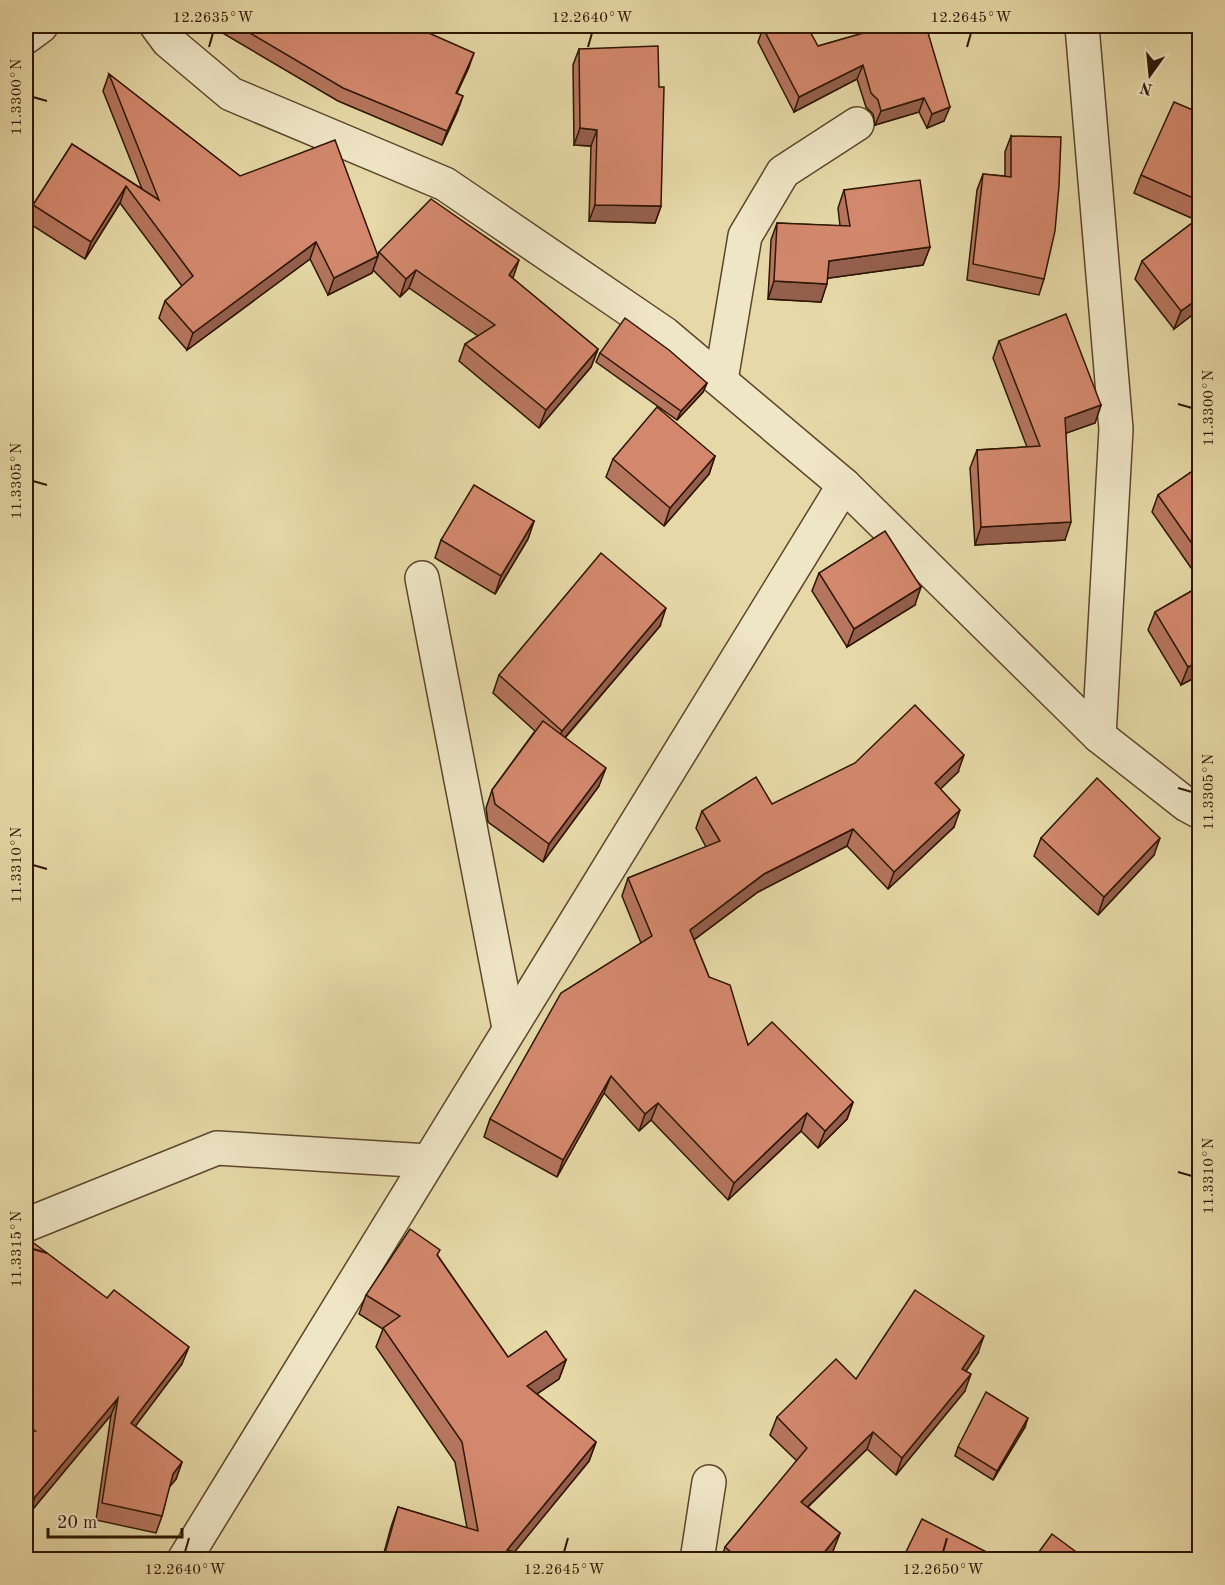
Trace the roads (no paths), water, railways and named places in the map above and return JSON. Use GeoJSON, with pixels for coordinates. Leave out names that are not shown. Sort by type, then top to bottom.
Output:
{"type":"FeatureCollection","features":[{"type":"Feature","properties":{"kind":"street"},"geometry":{"type":"LineString","coordinates":[[26,37],[41,26]]}},
{"type":"Feature","properties":{"kind":"street"},"geometry":{"type":"LineString","coordinates":[[157,26],[168,41],[231,94],[446,184],[665,334],[844,485],[1099,736],[1187,805],[1200,812]]}},
{"type":"Feature","properties":{"kind":"street"},"geometry":{"type":"LineString","coordinates":[[1082,26],[1116,429],[1099,736]]}},
{"type":"Feature","properties":{"kind":"street"},"geometry":{"type":"LineString","coordinates":[[721,380],[745,236],[783,172],[857,124]]}},
{"type":"Feature","properties":{"kind":"street"},"geometry":{"type":"LineString","coordinates":[[184,1560],[844,485]]}},
{"type":"Feature","properties":{"kind":"street"},"geometry":{"type":"LineString","coordinates":[[422,578],[510,1028]]}},
{"type":"Feature","properties":{"kind":"street"},"geometry":{"type":"LineString","coordinates":[[26,1225],[217,1148],[428,1161]]}},
{"type":"Feature","properties":{"kind":"street"},"geometry":{"type":"LineString","coordinates":[[697,1560],[709,1482]]}}]}
